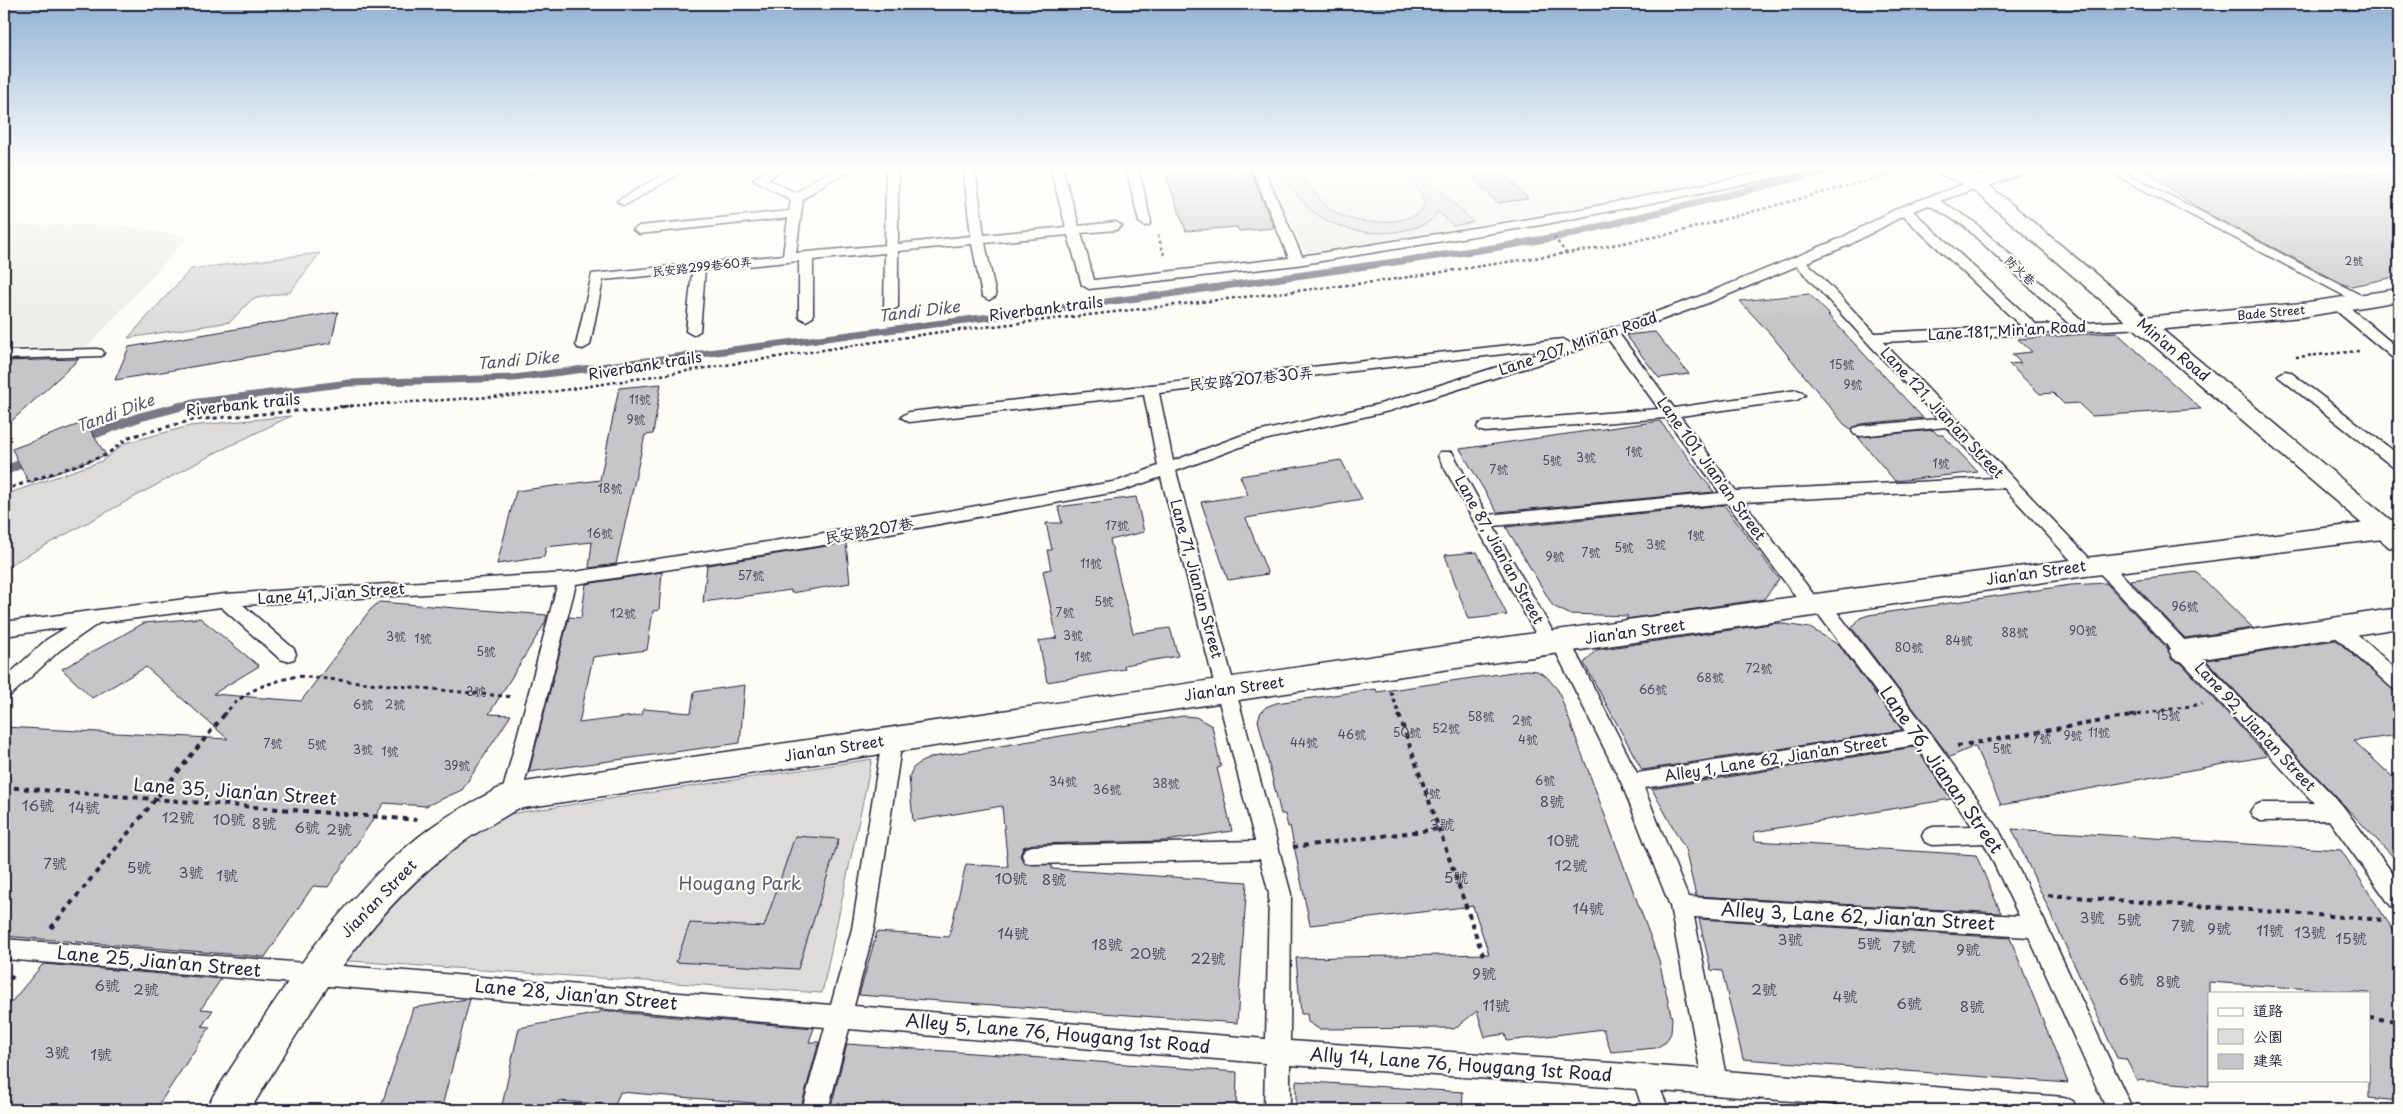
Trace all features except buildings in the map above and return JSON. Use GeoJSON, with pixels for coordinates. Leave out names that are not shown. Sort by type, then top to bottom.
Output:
{"type":"FeatureCollection","features":[{"type":"Feature","properties":{"kind":"street","name":"Min'an Road"},"geometry":{"type":"LineString","coordinates":[[2018,219],[2394,533]]}},
{"type":"Feature","properties":{"kind":"street","name":"Bade Street"},"geometry":{"type":"LineString","coordinates":[[2143,324],[2302,310],[2399,295]]}},
{"type":"Feature","properties":{"kind":"street","name":"Jian'an Street"},"geometry":{"type":"LineString","coordinates":[[227,1110],[313,974],[347,931],[389,884],[418,858],[463,823],[511,797],[1225,690],[2093,565],[2394,533]]}},
{"type":"Feature","properties":{"kind":"street"},"geometry":{"type":"LineString","coordinates":[[2184,651],[2336,626],[2399,618]]}},
{"type":"Feature","properties":{"kind":"lane"},"geometry":{"type":"LineString","coordinates":[[640,230],[747,219]]}},
{"type":"Feature","properties":{"kind":"lane"},"geometry":{"type":"LineString","coordinates":[[789,258],[794,219]]}},
{"type":"Feature","properties":{"kind":"lane"},"geometry":{"type":"LineString","coordinates":[[891,219],[891,307]]}},
{"type":"Feature","properties":{"kind":"lane"},"geometry":{"type":"LineString","coordinates":[[975,219],[989,296]]}},
{"type":"Feature","properties":{"kind":"lane"},"geometry":{"type":"LineString","coordinates":[[1071,219],[1092,284],[1297,261],[1551,219]]}},
{"type":"Feature","properties":{"kind":"lane"},"geometry":{"type":"LineString","coordinates":[[1279,219],[1297,261]]}},
{"type":"Feature","properties":{"kind":"lane","name":"Lane 207, Min'an Road"},"geometry":{"type":"LineString","coordinates":[[1167,468],[1246,439],[1384,408],[1594,340],[1703,300],[1799,261],[1844,242],[1887,219]]}},
{"type":"Feature","properties":{"kind":"lane"},"geometry":{"type":"LineString","coordinates":[[1914,219],[2034,330]]}},
{"type":"Feature","properties":{"kind":"lane","name":"防火巷"},"geometry":{"type":"LineString","coordinates":[[1961,219],[1968,223],[2081,327]]}},
{"type":"Feature","properties":{"kind":"lane"},"geometry":{"type":"LineString","coordinates":[[2206,219],[2363,300]]}},
{"type":"Feature","properties":{"kind":"lane","name":"民安路299巷60弄"},"geometry":{"type":"LineString","coordinates":[[583,345],[597,277],[1116,226]]}},
{"type":"Feature","properties":{"kind":"lane"},"geometry":{"type":"LineString","coordinates":[[806,256],[806,318]]}},
{"type":"Feature","properties":{"kind":"lane","name":"Lane 121, Jian'an Street"},"geometry":{"type":"LineString","coordinates":[[1799,261],[2008,482],[2093,565]]}},
{"type":"Feature","properties":{"kind":"lane"},"geometry":{"type":"LineString","coordinates":[[693,331],[699,267]]}},
{"type":"Feature","properties":{"kind":"lane"},"geometry":{"type":"LineString","coordinates":[[2338,304],[2394,352]]}},
{"type":"Feature","properties":{"kind":"lane","name":"Lane 181, Min'an Road"},"geometry":{"type":"LineString","coordinates":[[1871,338],[2143,324]]}},
{"type":"Feature","properties":{"kind":"lane","name":"Lane 101, Jian'an Street"},"geometry":{"type":"LineString","coordinates":[[1612,333],[1732,497],[1816,605]]}},
{"type":"Feature","properties":{"kind":"lane","name":"民安路207巷30弄"},"geometry":{"type":"LineString","coordinates":[[909,417],[1594,340]]}},
{"type":"Feature","properties":{"kind":"lane"},"geometry":{"type":"LineString","coordinates":[[4,355],[97,353]]}},
{"type":"Feature","properties":{"kind":"lane"},"geometry":{"type":"LineString","coordinates":[[2285,375],[2399,463]]}},
{"type":"Feature","properties":{"kind":"lane","name":"Lane 71, Jian'an Street"},"geometry":{"type":"LineString","coordinates":[[1151,390],[1167,468],[1280,894],[1277,1110]]}},
{"type":"Feature","properties":{"kind":"lane"},"geometry":{"type":"LineString","coordinates":[[1485,427],[1670,413],[1797,395]]}},
{"type":"Feature","properties":{"kind":"lane"},"geometry":{"type":"LineString","coordinates":[[1860,431],[1951,422]]}},
{"type":"Feature","properties":{"kind":"lane","name":"Lane 87, Jian'an Street"},"geometry":{"type":"LineString","coordinates":[[1446,456],[1556,643],[1632,782],[1681,906],[1715,1082]]}},
{"type":"Feature","properties":{"kind":"lane","name":"民安路207巷"},"geometry":{"type":"LineString","coordinates":[[568,579],[818,540],[1121,486],[1167,468]]}},
{"type":"Feature","properties":{"kind":"lane"},"geometry":{"type":"LineString","coordinates":[[1483,521],[1732,497],[2008,482]]}},
{"type":"Feature","properties":{"kind":"lane","name":"Lane 92, Jian'an Street"},"geometry":{"type":"LineString","coordinates":[[2093,565],[2184,651],[2335,811],[2399,899]]}},
{"type":"Feature","properties":{"kind":"lane"},"geometry":{"type":"LineString","coordinates":[[511,797],[568,579]]}},
{"type":"Feature","properties":{"kind":"lane","name":"Lane 41, Ji'an Street"},"geometry":{"type":"LineString","coordinates":[[4,628],[95,618],[225,600],[568,579]]}},
{"type":"Feature","properties":{"kind":"lane"},"geometry":{"type":"LineString","coordinates":[[225,600],[287,654]]}},
{"type":"Feature","properties":{"kind":"lane","name":"Lane 76, Jianan Street"},"geometry":{"type":"LineString","coordinates":[[1816,605],[1926,743],[1990,834],[2020,893],[2120,1110]]}},
{"type":"Feature","properties":{"kind":"lane"},"geometry":{"type":"LineString","coordinates":[[4,690],[53,645],[95,618]]}},
{"type":"Feature","properties":{"kind":"lane"},"geometry":{"type":"LineString","coordinates":[[2336,626],[2399,683]]}},
{"type":"Feature","properties":{"kind":"lane"},"geometry":{"type":"LineString","coordinates":[[815,1110],[863,929],[892,740]]}},
{"type":"Feature","properties":{"kind":"lane","name":"Alley 1, Lane 62, Jian'an Street"},"geometry":{"type":"LineString","coordinates":[[1632,782],[1926,743]]}},
{"type":"Feature","properties":{"kind":"lane"},"geometry":{"type":"LineString","coordinates":[[2261,812],[2335,811]]}},
{"type":"Feature","properties":{"kind":"lane"},"geometry":{"type":"LineString","coordinates":[[1932,836],[1990,834]]}},
{"type":"Feature","properties":{"kind":"lane"},"geometry":{"type":"LineString","coordinates":[[1033,855],[1269,850]]}},
{"type":"Feature","properties":{"kind":"lane","name":"Alley 3, Lane 62, Jian'an Street"},"geometry":{"type":"LineString","coordinates":[[1681,906],[2036,927]]}},
{"type":"Feature","properties":{"kind":"lane","name":"Lane 25, Jian'an Street"},"geometry":{"type":"LineString","coordinates":[[4,949],[313,974]]}},
{"type":"Feature","properties":{"kind":"lane","name":"Lane 28, Jian'an Street"},"geometry":{"type":"LineString","coordinates":[[313,974],[840,1017]]}},
{"type":"Feature","properties":{"kind":"lane","name":"Alley 5, Lane 76, Hougang 1st Road"},"geometry":{"type":"LineString","coordinates":[[840,1017],[1277,1052]]}},
{"type":"Feature","properties":{"kind":"lane","name":"Ally 14, Lane 76, Hougang 1st Road"},"geometry":{"type":"LineString","coordinates":[[1277,1052],[1715,1082],[2064,1110]]}},
{"type":"Feature","properties":{"kind":"lane"},"geometry":{"type":"LineString","coordinates":[[1644,1077],[1656,1110]]}},
{"type":"Feature","properties":{"kind":"path","name":"Riverbank trails"},"geometry":{"type":"LineString","coordinates":[[4,490],[106,455],[129,437],[193,420],[294,410],[538,394],[933,333],[1382,281],[1674,233],[1726,219]]}},
{"type":"Feature","properties":{"kind":"path"},"geometry":{"type":"LineString","coordinates":[[1145,222],[1154,224],[1170,276]]}},
{"type":"Feature","properties":{"kind":"path"},"geometry":{"type":"LineString","coordinates":[[2287,357],[2394,352]]}},
{"type":"Feature","properties":{"kind":"path"},"geometry":{"type":"LineString","coordinates":[[1383,668],[1483,954]]}},
{"type":"Feature","properties":{"kind":"path"},"geometry":{"type":"LineString","coordinates":[[4,987],[236,700],[267,683],[297,676],[536,700]]}},
{"type":"Feature","properties":{"kind":"path"},"geometry":{"type":"LineString","coordinates":[[1926,743],[2229,699]]}},
{"type":"Feature","properties":{"kind":"path","name":"Lane 35, Jian'an Street"},"geometry":{"type":"LineString","coordinates":[[4,787],[463,823]]}},
{"type":"Feature","properties":{"kind":"path"},"geometry":{"type":"LineString","coordinates":[[1269,850],[1439,829]]}},
{"type":"Feature","properties":{"kind":"path"},"geometry":{"type":"LineString","coordinates":[[2020,893],[2390,920]]}},
{"type":"Feature","properties":{"kind":"path"},"geometry":{"type":"LineString","coordinates":[[2370,1018],[2399,1020]]}},
{"type":"Feature","properties":{"kind":"shaded area"},"geometry":{"type":"Polygon","coordinates":[[[1289,219],[1508,219],[1492,222],[1306,254],[1289,219]]]}},
{"type":"Feature","properties":{"kind":"shaded area"},"geometry":{"type":"Polygon","coordinates":[[[4,225],[118,225],[188,237],[87,347],[4,348],[4,225]]]}},
{"type":"Feature","properties":{"kind":"green space"},"geometry":{"type":"Polygon","coordinates":[[[1324,219],[1388,222],[1404,219],[1432,219],[1414,228],[1386,233],[1361,232],[1324,219]]]}},
{"type":"Feature","properties":{"kind":"green space"},"geometry":{"type":"Polygon","coordinates":[[[1446,219],[1470,219],[1473,222],[1453,226],[1446,219]]]}},
{"type":"Feature","properties":{"kind":"green space"},"geometry":{"type":"Polygon","coordinates":[[[320,253],[290,292],[252,299],[230,322],[128,338],[191,269],[320,253]]]}},
{"type":"Feature","properties":{"kind":"green space"},"geometry":{"type":"Polygon","coordinates":[[[291,416],[215,453],[4,568],[4,495],[102,461],[125,443],[190,426],[291,416]]]}},
{"type":"Feature","properties":{"kind":"green space","name":"Hougang Park"},"geometry":{"type":"Polygon","coordinates":[[[872,759],[822,993],[335,960],[391,896],[465,837],[509,814],[872,759]]]}},
{"type":"Feature","properties":{"kind":"waterway","name":"Tandi Dike"},"geometry":{"type":"LineString","coordinates":[[177,407],[198,402],[349,383],[514,378],[1168,294],[1493,248],[1562,236],[1631,219]]}},
{"type":"Feature","properties":{"kind":"waterway","name":"Tandi Dike"},"geometry":{"type":"LineString","coordinates":[[84,438],[140,417],[182,406]]}},
{"type":"Feature","properties":{"kind":"waterway","name":"Tandi Dike"},"geometry":{"type":"LineString","coordinates":[[4,471],[30,460]]}}]}
